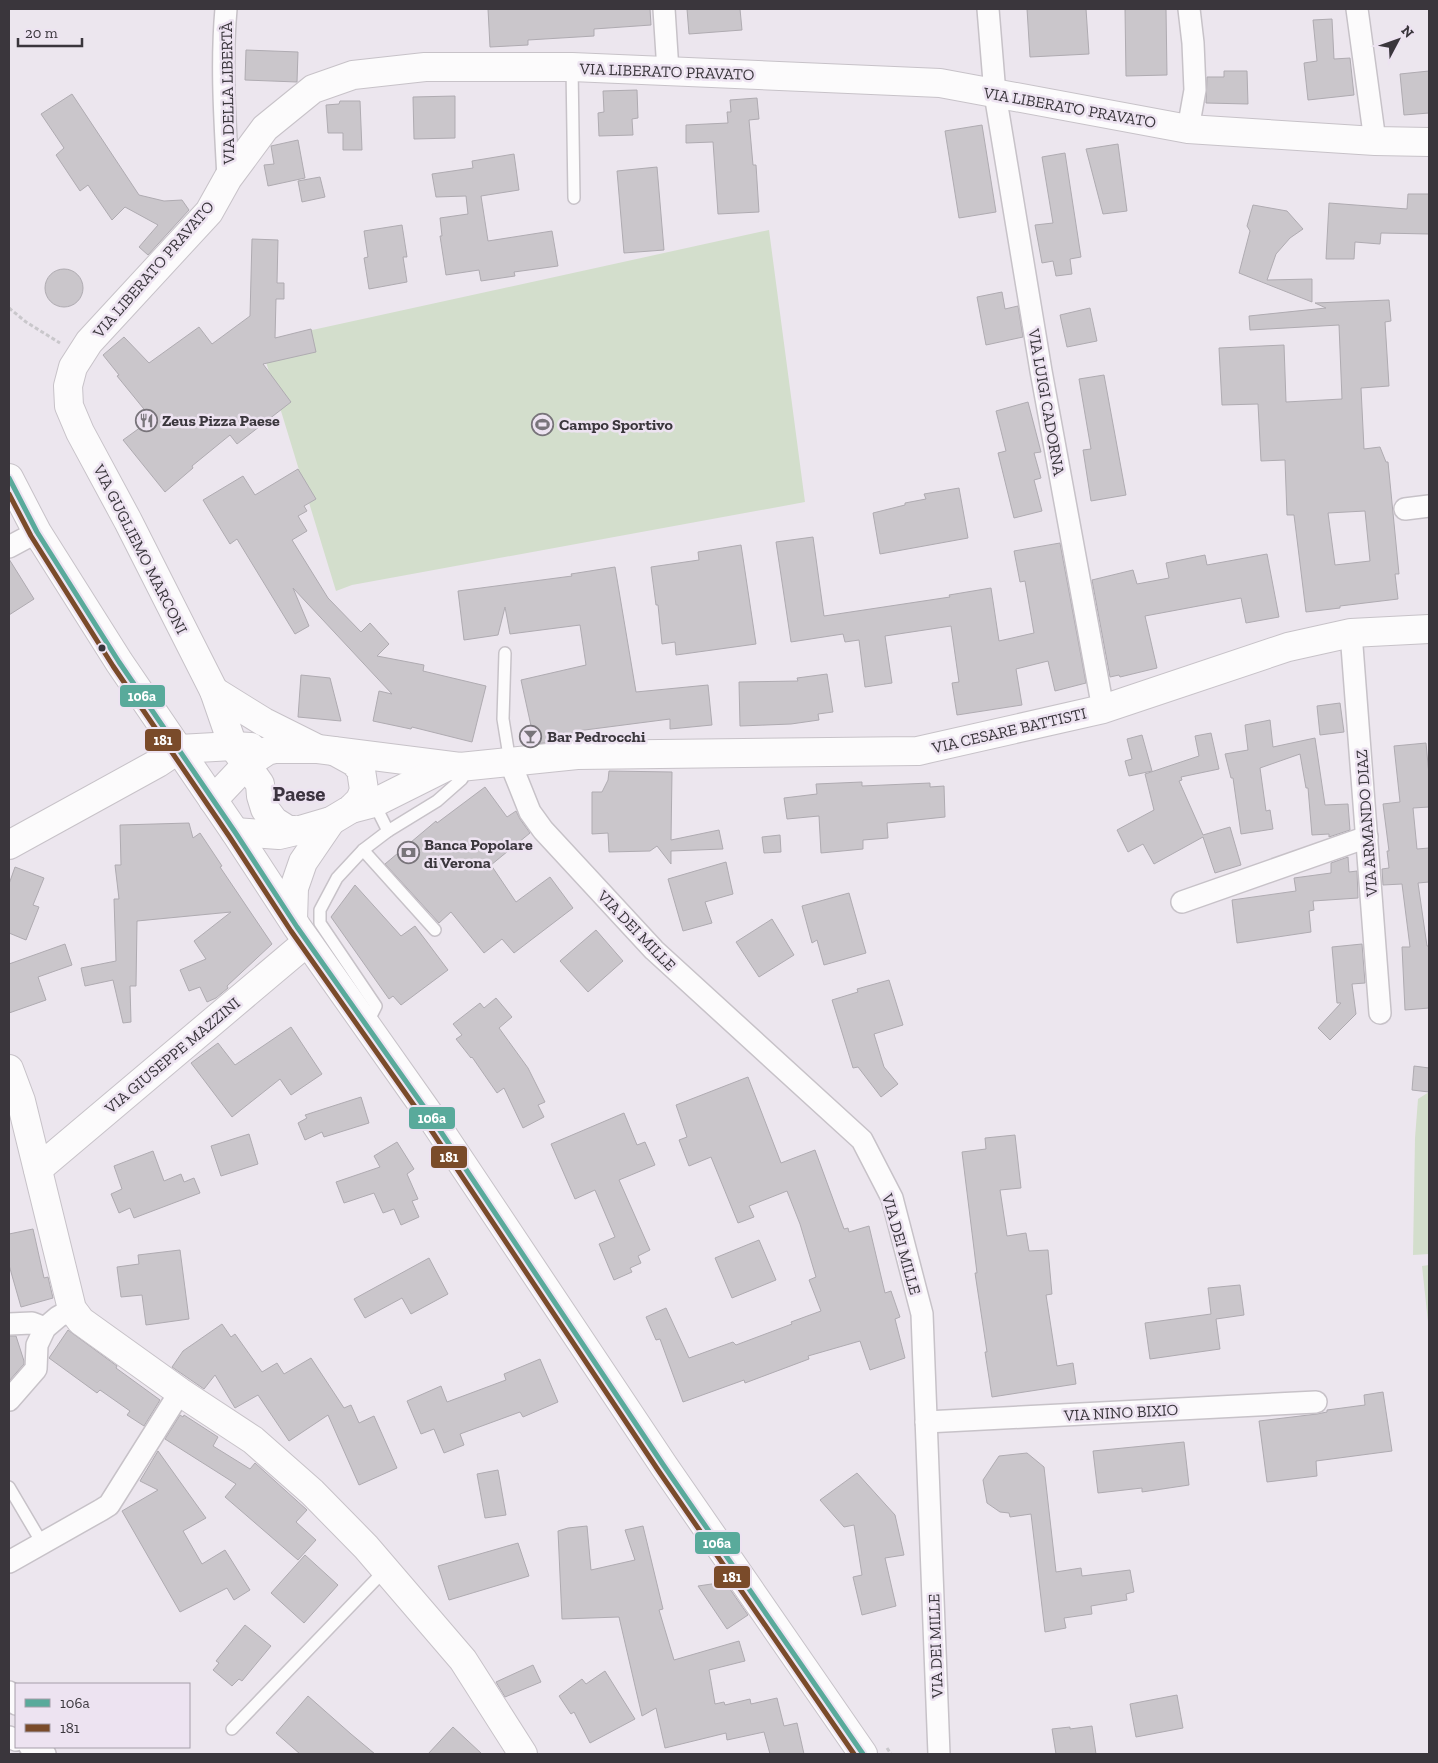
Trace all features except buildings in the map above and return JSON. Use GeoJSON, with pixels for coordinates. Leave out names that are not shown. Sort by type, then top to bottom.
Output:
{"type":"FeatureCollection","features":[{"type":"Feature","properties":{"kind":"street","name":"VIA DELLA LIBERTÀ"},"geometry":{"type":"LineString","coordinates":[[226,9],[224,28],[224,96],[228,178]]}},
{"type":"Feature","properties":{"kind":"street"},"geometry":{"type":"LineString","coordinates":[[664,9],[668,71]]}},
{"type":"Feature","properties":{"kind":"street","name":"VIA LUIGI CADORNA"},"geometry":{"type":"LineString","coordinates":[[988,9],[995,94],[1041,371],[1103,709]]}},
{"type":"Feature","properties":{"kind":"street"},"geometry":{"type":"LineString","coordinates":[[1188,129],[1195,90],[1189,9]]}},
{"type":"Feature","properties":{"kind":"street"},"geometry":{"type":"LineString","coordinates":[[1358,9],[1375,141]]}},
{"type":"Feature","properties":{"kind":"street","name":"VIA LIBERATO PRAVATO"},"geometry":{"type":"LineString","coordinates":[[69,406],[68,386],[73,367],[79,356],[89,342],[208,212],[228,178],[265,128],[312,89],[353,75],[426,67],[572,67],[940,83],[1188,129],[1375,141],[1429,142]]}},
{"type":"Feature","properties":{"kind":"street","name":"VIA GUGLIEMO MARCONI"},"geometry":{"type":"LineString","coordinates":[[69,406],[80,432],[252,761],[266,809],[274,821],[286,828],[297,831]]}},
{"type":"Feature","properties":{"kind":"street"},"geometry":{"type":"LineString","coordinates":[[9,478],[37,532],[129,676],[300,931],[434,1122],[664,1466],[863,1754]]}},
{"type":"Feature","properties":{"kind":"street"},"geometry":{"type":"LineString","coordinates":[[1405,509],[1429,506]]}},
{"type":"Feature","properties":{"kind":"street"},"geometry":{"type":"LineString","coordinates":[[9,547],[37,532]]}},
{"type":"Feature","properties":{"kind":"street","name":"VIA CESARE BATTISTI"},"geometry":{"type":"LineString","coordinates":[[453,767],[577,756],[918,751],[1103,709],[1288,647],[1351,632],[1429,629]]}},
{"type":"Feature","properties":{"kind":"street","name":"VIA ARMANDO DIAZ"},"geometry":{"type":"LineString","coordinates":[[1351,632],[1380,1013]]}},
{"type":"Feature","properties":{"kind":"street"},"geometry":{"type":"LineString","coordinates":[[214,691],[264,722],[354,762],[361,770],[364,779],[364,790],[360,800],[352,811],[303,862],[294,888],[300,931]]}},
{"type":"Feature","properties":{"kind":"street"},"geometry":{"type":"LineString","coordinates":[[9,845],[158,763],[179,749],[252,761],[264,776],[287,758],[326,750],[453,767]]}},
{"type":"Feature","properties":{"kind":"street"},"geometry":{"type":"LineString","coordinates":[[213,800],[252,761]]}},
{"type":"Feature","properties":{"kind":"street","name":"VIA DEI MILLE"},"geometry":{"type":"LineString","coordinates":[[510,762],[530,812],[542,830],[654,950],[862,1140],[892,1198],[922,1314],[939,1754]]}},
{"type":"Feature","properties":{"kind":"street"},"geometry":{"type":"LineString","coordinates":[[235,832],[279,835],[297,831],[352,811],[453,767]]}},
{"type":"Feature","properties":{"kind":"street"},"geometry":{"type":"LineString","coordinates":[[1182,902],[1367,837]]}},
{"type":"Feature","properties":{"kind":"street","name":"VIA GIUSEPPE MAZZINI"},"geometry":{"type":"LineString","coordinates":[[38,1169],[300,931]]}},
{"type":"Feature","properties":{"kind":"street"},"geometry":{"type":"LineString","coordinates":[[9,1069],[21,1102],[72,1309],[81,1321],[180,1392],[253,1440],[312,1492],[366,1547],[463,1660],[523,1754]]}},
{"type":"Feature","properties":{"kind":"street"},"geometry":{"type":"LineString","coordinates":[[9,1400],[36,1370],[37,1345],[45,1328],[58,1316],[72,1309]]}},
{"type":"Feature","properties":{"kind":"street"},"geometry":{"type":"LineString","coordinates":[[9,1324],[32,1323],[45,1328]]}},
{"type":"Feature","properties":{"kind":"street"},"geometry":{"type":"LineString","coordinates":[[9,1562],[109,1504],[180,1392]]}},
{"type":"Feature","properties":{"kind":"street","name":"VIA NINO BIXIO"},"geometry":{"type":"LineString","coordinates":[[926,1422],[1316,1402]]}},
{"type":"Feature","properties":{"kind":"street"},"geometry":{"type":"LineString","coordinates":[[32,1748],[45,1754]]}},
{"type":"Feature","properties":{"kind":"lane"},"geometry":{"type":"LineString","coordinates":[[572,67],[574,198]]}},
{"type":"Feature","properties":{"kind":"lane"},"geometry":{"type":"LineString","coordinates":[[505,653],[503,719],[510,762]]}},
{"type":"Feature","properties":{"kind":"lane"},"geometry":{"type":"LineString","coordinates":[[366,1026],[376,1006],[320,923],[320,910],[337,878],[362,850],[388,830],[437,801],[462,779],[453,767]]}},
{"type":"Feature","properties":{"kind":"lane"},"geometry":{"type":"LineString","coordinates":[[352,811],[388,830]]}},
{"type":"Feature","properties":{"kind":"lane"},"geometry":{"type":"LineString","coordinates":[[362,850],[435,930]]}},
{"type":"Feature","properties":{"kind":"lane"},"geometry":{"type":"LineString","coordinates":[[300,931],[335,943]]}},
{"type":"Feature","properties":{"kind":"lane"},"geometry":{"type":"LineString","coordinates":[[9,1487],[42,1543]]}},
{"type":"Feature","properties":{"kind":"lane"},"geometry":{"type":"LineString","coordinates":[[232,1729],[385,1570]]}},
{"type":"Feature","properties":{"kind":"path"},"geometry":{"type":"LineString","coordinates":[[9,308],[26,322],[79,356]]}},
{"type":"Feature","properties":{"kind":"path"},"geometry":{"type":"LineString","coordinates":[[9,315],[15,312]]}},
{"type":"Feature","properties":{"kind":"green space"},"geometry":{"type":"Polygon","coordinates":[[[769,230],[805,502],[352,585],[336,591],[259,339],[262,341],[769,230]]]}},
{"type":"Feature","properties":{"kind":"green space"},"geometry":{"type":"Polygon","coordinates":[[[1429,1092],[1429,1254],[1413,1255],[1415,1138],[1418,1099],[1429,1092]]]}},
{"type":"Feature","properties":{"kind":"green space"},"geometry":{"type":"Polygon","coordinates":[[[1429,1265],[1429,1331],[1422,1266],[1429,1265]]]}},
{"type":"Feature","properties":{"kind":"transit line","name":"106a"},"geometry":{"type":"LineString","coordinates":[[9,478],[37,532],[119,662],[235,832],[297,927],[429,1114],[664,1466],[863,1754]]}},
{"type":"Feature","properties":{"kind":"transit line","name":"181"},"geometry":{"type":"LineString","coordinates":[[9,494],[31,536],[113,666],[229,836],[291,931],[423,1118],[658,1470],[854,1754]]}},
{"type":"Feature","properties":{"kind":"place","name":"Zeus Pizza Paese"},"geometry":{"type":"Point","coordinates":[146,420]}},
{"type":"Feature","properties":{"kind":"place","name":"Campo Sportivo"},"geometry":{"type":"Point","coordinates":[543,424]}},
{"type":"Feature","properties":{"kind":"place","name":"Bar Pedrocchi"},"geometry":{"type":"Point","coordinates":[531,736]}},
{"type":"Feature","properties":{"kind":"place","name":"Banca Popolare di Verona"},"geometry":{"type":"Point","coordinates":[408,853]}},
{"type":"Feature","properties":{"kind":"district","name":"Paese"},"geometry":{"type":"Point","coordinates":[299,794]}}]}
